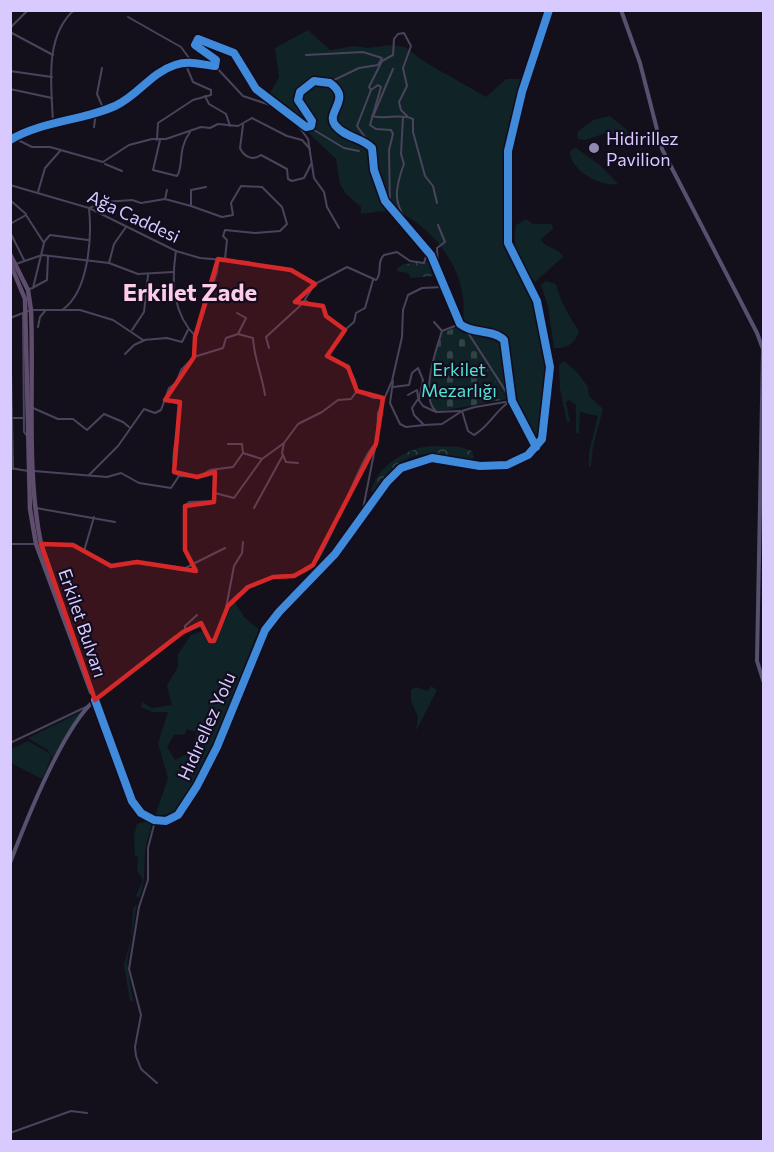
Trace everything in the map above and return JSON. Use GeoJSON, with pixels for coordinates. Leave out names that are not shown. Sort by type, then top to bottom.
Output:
{"type":"FeatureCollection","features":[{"type":"Feature","properties":{"kind":"main road","name":"Erkilet Bulvarı"},"geometry":{"type":"LineString","coordinates":[[10,254],[26,311],[33,408],[30,509],[39,544],[95,700]]}},
{"type":"Feature","properties":{"kind":"main road","name":"Erkilet Bulvarı"},"geometry":{"type":"LineString","coordinates":[[13,264],[30,289],[26,311],[29,438],[39,544]]}},
{"type":"Feature","properties":{"kind":"street"},"geometry":{"type":"LineString","coordinates":[[28,10],[10,30],[53,55]]}},
{"type":"Feature","properties":{"kind":"street"},"geometry":{"type":"LineString","coordinates":[[53,125],[53,55],[60,29],[74,10]]}},
{"type":"Feature","properties":{"kind":"street"},"geometry":{"type":"LineString","coordinates":[[536,447],[544,434],[550,367],[537,301],[508,243],[508,151],[522,92],[549,10]]}},
{"type":"Feature","properties":{"kind":"street"},"geometry":{"type":"LineString","coordinates":[[621,10],[640,63],[662,149],[762,345],[757,661],[764,683]]}},
{"type":"Feature","properties":{"kind":"street"},"geometry":{"type":"LineString","coordinates":[[128,17],[181,47],[192,62]]}},
{"type":"Feature","properties":{"kind":"street"},"geometry":{"type":"LineString","coordinates":[[309,127],[312,122],[298,100],[299,93],[312,81],[328,82],[359,68],[378,65],[393,55],[395,36],[404,33],[411,50],[403,66],[407,86],[399,104],[408,117],[414,121],[416,145],[425,177],[433,186],[437,203]]}},
{"type":"Feature","properties":{"kind":"street"},"geometry":{"type":"LineString","coordinates":[[214,67],[217,61],[198,48],[195,44],[196,40],[234,53],[250,83],[288,114],[344,148],[359,151]]}},
{"type":"Feature","properties":{"kind":"street"},"geometry":{"type":"LineString","coordinates":[[306,55],[363,52],[379,55],[382,62]]}},
{"type":"Feature","properties":{"kind":"street"},"geometry":{"type":"LineString","coordinates":[[12,139],[32,129],[104,110],[128,99],[155,74],[192,62],[214,67],[243,96],[282,109]]}},
{"type":"Feature","properties":{"kind":"street"},"geometry":{"type":"LineString","coordinates":[[382,62],[370,84],[371,90],[357,126],[372,148],[374,170],[391,211],[428,250],[438,268]]}},
{"type":"Feature","properties":{"kind":"street"},"geometry":{"type":"LineString","coordinates":[[185,63],[193,82],[211,90],[211,95],[193,100],[158,123],[153,170],[177,176],[180,172],[181,149],[190,132]]}},
{"type":"Feature","properties":{"kind":"street"},"geometry":{"type":"LineString","coordinates":[[102,68],[97,94],[104,110]]}},
{"type":"Feature","properties":{"kind":"street"},"geometry":{"type":"LineString","coordinates":[[372,116],[393,69]]}},
{"type":"Feature","properties":{"kind":"street"},"geometry":{"type":"LineString","coordinates":[[10,71],[52,77]]}},
{"type":"Feature","properties":{"kind":"street"},"geometry":{"type":"LineString","coordinates":[[328,82],[335,87],[339,96],[339,105],[333,116],[334,124],[351,138],[372,148]]}},
{"type":"Feature","properties":{"kind":"street"},"geometry":{"type":"LineString","coordinates":[[371,90],[378,85],[381,87],[370,122],[372,127],[391,130],[393,134],[389,150],[391,211]]}},
{"type":"Feature","properties":{"kind":"street"},"geometry":{"type":"LineString","coordinates":[[10,89],[52,98]]}},
{"type":"Feature","properties":{"kind":"street"},"geometry":{"type":"LineString","coordinates":[[205,96],[208,103],[226,114],[230,127]]}},
{"type":"Feature","properties":{"kind":"street"},"geometry":{"type":"LineString","coordinates":[[94,127],[96,112]]}},
{"type":"Feature","properties":{"kind":"street"},"geometry":{"type":"LineString","coordinates":[[288,114],[308,137],[314,178],[324,192],[327,207],[339,228]]}},
{"type":"Feature","properties":{"kind":"street"},"geometry":{"type":"LineString","coordinates":[[372,116],[408,117]]}},
{"type":"Feature","properties":{"kind":"street"},"geometry":{"type":"LineString","coordinates":[[403,116],[401,154],[404,164],[397,183],[396,198],[399,210],[415,235]]}},
{"type":"Feature","properties":{"kind":"street"},"geometry":{"type":"LineString","coordinates":[[104,163],[125,147],[190,132],[201,127],[210,128],[216,124],[230,127],[243,124],[253,118],[286,136],[302,140],[310,149]]}},
{"type":"Feature","properties":{"kind":"street"},"geometry":{"type":"LineString","coordinates":[[243,124],[240,147],[242,153],[252,158],[261,155],[274,161],[287,169],[290,180],[303,178],[311,163]]}},
{"type":"Feature","properties":{"kind":"street"},"geometry":{"type":"LineString","coordinates":[[12,139],[32,147],[60,151],[104,163],[122,171]]}},
{"type":"Feature","properties":{"kind":"street"},"geometry":{"type":"LineString","coordinates":[[38,192],[45,168],[60,151]]}},
{"type":"Feature","properties":{"kind":"street"},"geometry":{"type":"LineString","coordinates":[[104,163],[106,171]]}},
{"type":"Feature","properties":{"kind":"street","name":"Ağa Caddesi"},"geometry":{"type":"LineString","coordinates":[[10,185],[89,208],[176,251],[200,258],[291,270],[315,284]]}},
{"type":"Feature","properties":{"kind":"street"},"geometry":{"type":"LineString","coordinates":[[62,310],[72,303],[79,292],[91,232],[89,208],[105,202],[132,200],[141,203],[165,199],[222,217],[232,215],[231,203],[241,186],[262,187],[282,207],[287,224],[280,231],[255,233],[225,230],[223,236],[227,240],[225,260]]}},
{"type":"Feature","properties":{"kind":"street"},"geometry":{"type":"LineString","coordinates":[[192,206],[191,190],[206,187]]}},
{"type":"Feature","properties":{"kind":"street"},"geometry":{"type":"LineString","coordinates":[[165,199],[166,190]]}},
{"type":"Feature","properties":{"kind":"street"},"geometry":{"type":"LineString","coordinates":[[10,200],[26,214],[44,243]]}},
{"type":"Feature","properties":{"kind":"street"},"geometry":{"type":"LineString","coordinates":[[10,224],[26,214]]}},
{"type":"Feature","properties":{"kind":"street"},"geometry":{"type":"LineString","coordinates":[[438,225],[445,243],[436,249],[443,287],[460,324],[465,328],[512,401],[536,447]]}},
{"type":"Feature","properties":{"kind":"street"},"geometry":{"type":"LineString","coordinates":[[109,263],[114,244],[126,227]]}},
{"type":"Feature","properties":{"kind":"street"},"geometry":{"type":"LineString","coordinates":[[10,232],[24,260]]}},
{"type":"Feature","properties":{"kind":"street"},"geometry":{"type":"LineString","coordinates":[[30,289],[44,243],[50,235],[88,240]]}},
{"type":"Feature","properties":{"kind":"street"},"geometry":{"type":"LineString","coordinates":[[269,348],[266,337],[305,300],[315,284],[346,267],[373,280],[379,278],[380,260],[384,255],[396,252],[410,261],[424,263],[428,250]]}},
{"type":"Feature","properties":{"kind":"street"},"geometry":{"type":"LineString","coordinates":[[176,251],[173,272],[177,306],[182,322],[195,337]]}},
{"type":"Feature","properties":{"kind":"street"},"geometry":{"type":"LineString","coordinates":[[13,264],[42,255],[109,263],[148,275],[173,272]]}},
{"type":"Feature","properties":{"kind":"street"},"geometry":{"type":"LineString","coordinates":[[30,289],[47,280],[48,256]]}},
{"type":"Feature","properties":{"kind":"street"},"geometry":{"type":"LineString","coordinates":[[194,357],[195,337],[200,332],[206,300],[217,272],[218,259]]}},
{"type":"Feature","properties":{"kind":"street"},"geometry":{"type":"LineString","coordinates":[[131,331],[144,312],[148,275]]}},
{"type":"Feature","properties":{"kind":"street"},"geometry":{"type":"LineString","coordinates":[[215,493],[234,498],[263,458],[284,443],[298,424],[322,412],[338,400],[351,399],[357,391],[356,380],[348,367],[328,356],[345,330],[354,322],[356,313],[365,308],[373,280]]}},
{"type":"Feature","properties":{"kind":"street"},"geometry":{"type":"LineString","coordinates":[[361,520],[376,444],[376,420],[383,398],[392,381],[402,337],[403,310],[408,294],[422,288],[443,287]]}},
{"type":"Feature","properties":{"kind":"street"},"geometry":{"type":"LineString","coordinates":[[305,300],[310,304],[323,306],[326,316],[345,330]]}},
{"type":"Feature","properties":{"kind":"street"},"geometry":{"type":"LineString","coordinates":[[38,327],[40,317],[46,310]]}},
{"type":"Feature","properties":{"kind":"street"},"geometry":{"type":"LineString","coordinates":[[145,340],[97,314],[62,310],[26,311],[10,319],[12,469],[107,477],[121,473],[136,482],[171,488],[179,476]]}},
{"type":"Feature","properties":{"kind":"street"},"geometry":{"type":"LineString","coordinates":[[26,311],[24,432],[29,438]]}},
{"type":"Feature","properties":{"kind":"street"},"geometry":{"type":"LineString","coordinates":[[237,313],[246,318],[238,334]]}},
{"type":"Feature","properties":{"kind":"street"},"geometry":{"type":"LineString","coordinates":[[434,322],[442,331]]}},
{"type":"Feature","properties":{"kind":"street"},"geometry":{"type":"LineString","coordinates":[[436,412],[429,398],[432,359],[442,331],[460,324]]}},
{"type":"Feature","properties":{"kind":"street"},"geometry":{"type":"LineString","coordinates":[[465,328],[503,339],[512,401]]}},
{"type":"Feature","properties":{"kind":"street"},"geometry":{"type":"LineString","coordinates":[[125,354],[134,345],[145,340],[165,338],[182,342],[188,330]]}},
{"type":"Feature","properties":{"kind":"street"},"geometry":{"type":"LineString","coordinates":[[88,475],[118,447],[129,427],[144,409],[158,412],[181,370],[194,357],[223,348],[226,338],[238,334],[253,338],[254,357],[260,368],[265,395]]}},
{"type":"Feature","properties":{"kind":"street"},"geometry":{"type":"LineString","coordinates":[[393,387],[409,385],[412,373],[418,368],[423,380],[418,400],[412,408],[414,415]]}},
{"type":"Feature","properties":{"kind":"street"},"geometry":{"type":"LineString","coordinates":[[392,381],[395,382],[390,403],[399,424],[406,427],[442,424],[462,411]]}},
{"type":"Feature","properties":{"kind":"street"},"geometry":{"type":"LineString","coordinates":[[408,395],[417,390],[418,400],[423,406],[436,412],[462,411],[512,401]]}},
{"type":"Feature","properties":{"kind":"street"},"geometry":{"type":"LineString","coordinates":[[357,391],[374,398],[383,398]]}},
{"type":"Feature","properties":{"kind":"street"},"geometry":{"type":"LineString","coordinates":[[165,400],[180,404],[180,431],[173,461],[174,470],[179,476],[198,477],[233,467],[243,453],[242,444],[228,444]]}},
{"type":"Feature","properties":{"kind":"street"},"geometry":{"type":"LineString","coordinates":[[462,411],[468,432],[474,435],[485,428],[499,410],[512,401]]}},
{"type":"Feature","properties":{"kind":"street"},"geometry":{"type":"LineString","coordinates":[[33,408],[58,419],[73,419],[87,430],[104,414],[129,427]]}},
{"type":"Feature","properties":{"kind":"street"},"geometry":{"type":"LineString","coordinates":[[407,412],[414,415],[424,425]]}},
{"type":"Feature","properties":{"kind":"street"},"geometry":{"type":"LineString","coordinates":[[12,420],[24,418]]}},
{"type":"Feature","properties":{"kind":"street"},"geometry":{"type":"LineString","coordinates":[[254,508],[283,455],[284,443]]}},
{"type":"Feature","properties":{"kind":"street"},"geometry":{"type":"LineString","coordinates":[[225,612],[233,600],[251,586],[274,577],[294,576],[315,563],[339,522],[365,459],[372,446],[376,444]]}},
{"type":"Feature","properties":{"kind":"street","name":"Hıdırellez Yolu"},"geometry":{"type":"LineString","coordinates":[[155,821],[166,821],[178,815],[197,786],[217,747],[255,649],[269,624],[331,559],[398,470],[409,463],[435,458],[480,466],[499,466],[522,459],[536,447]]}},
{"type":"Feature","properties":{"kind":"street"},"geometry":{"type":"LineString","coordinates":[[243,453],[258,459],[263,458]]}},
{"type":"Feature","properties":{"kind":"street"},"geometry":{"type":"LineString","coordinates":[[283,455],[286,462],[298,463]]}},
{"type":"Feature","properties":{"kind":"street"},"geometry":{"type":"LineString","coordinates":[[193,564],[185,550],[186,504],[213,502],[216,470]]}},
{"type":"Feature","properties":{"kind":"street"},"geometry":{"type":"LineString","coordinates":[[35,508],[115,522]]}},
{"type":"Feature","properties":{"kind":"street"},"geometry":{"type":"LineString","coordinates":[[84,551],[94,517]]}},
{"type":"Feature","properties":{"kind":"street"},"geometry":{"type":"LineString","coordinates":[[10,743],[88,706],[185,631],[202,625],[207,637],[213,642],[225,612],[234,566],[242,553],[243,542]]}},
{"type":"Feature","properties":{"kind":"street"},"geometry":{"type":"LineString","coordinates":[[10,544],[68,544],[113,566],[137,562],[182,570],[225,548]]}},
{"type":"Feature","properties":{"kind":"street"},"geometry":{"type":"LineString","coordinates":[[185,631],[185,626],[196,615]]}},
{"type":"Feature","properties":{"kind":"street"},"geometry":{"type":"LineString","coordinates":[[95,700],[132,801],[143,814],[155,821],[148,848],[148,880],[139,907],[129,969],[141,1015],[135,1047],[136,1056],[141,1069],[157,1083]]}},
{"type":"Feature","properties":{"kind":"street"},"geometry":{"type":"LineString","coordinates":[[10,863],[61,748],[88,706]]}},
{"type":"Feature","properties":{"kind":"street"},"geometry":{"type":"LineString","coordinates":[[10,1133],[54,1115],[75,1110],[87,1113]]}},
{"type":"Feature","properties":{"kind":"highlighted area"},"geometry":{"type":"Polygon","coordinates":[[[218,259],[291,270],[315,284],[295,302],[323,306],[326,316],[345,330],[327,356],[348,367],[357,391],[383,398],[376,444],[313,565],[294,576],[273,577],[248,587],[228,606],[214,641],[210,641],[201,623],[183,632],[95,700],[41,544],[73,545],[111,566],[137,562],[196,571],[185,550],[185,506],[214,502],[215,472],[197,477],[174,472],[180,402],[165,400],[194,357],[195,337],[218,259]]]}},
{"type":"Feature","properties":{"kind":"green space"},"geometry":{"type":"Polygon","coordinates":[[[308,30],[330,50],[354,46],[405,47],[425,62],[486,97],[506,79],[524,79],[515,111],[507,157],[504,232],[508,254],[532,296],[545,346],[546,385],[541,421],[536,436],[532,436],[461,329],[464,313],[460,283],[447,255],[437,242],[414,221],[399,212],[361,214],[361,207],[346,194],[340,184],[336,159],[269,95],[279,77],[275,48],[308,30]]]}},
{"type":"Feature","properties":{"kind":"green space"},"geometry":{"type":"Polygon","coordinates":[[[610,116],[627,130],[628,144],[609,132],[585,140],[578,139],[577,132],[593,120],[610,116]]]}},
{"type":"Feature","properties":{"kind":"green space"},"geometry":{"type":"Polygon","coordinates":[[[576,148],[600,165],[618,184],[596,181],[576,167],[570,154],[571,150],[576,148]]]}},
{"type":"Feature","properties":{"kind":"green space"},"geometry":{"type":"Polygon","coordinates":[[[526,219],[533,224],[552,224],[553,229],[541,239],[563,257],[535,282],[518,256],[515,242],[516,225],[526,219]]]}},
{"type":"Feature","properties":{"kind":"green space"},"geometry":{"type":"Polygon","coordinates":[[[428,262],[433,276],[411,278],[408,273],[397,271],[397,268],[404,264],[428,262]]]}},
{"type":"Feature","properties":{"kind":"green space"},"geometry":{"type":"Polygon","coordinates":[[[546,281],[556,284],[563,303],[579,332],[572,343],[562,348],[554,348],[548,306],[541,285],[546,281]]]}},
{"type":"Feature","properties":{"kind":"green space","name":"Erkilet Mezarlığı"},"geometry":{"type":"Polygon","coordinates":[[[457,327],[467,337],[507,399],[441,411],[433,410],[430,403],[429,383],[436,350],[442,333],[457,327]]]}},
{"type":"Feature","properties":{"kind":"green space"},"geometry":{"type":"Polygon","coordinates":[[[564,361],[576,371],[588,387],[589,396],[603,409],[589,467],[589,452],[598,416],[580,412],[579,433],[576,433],[576,405],[569,400],[566,402],[570,422],[567,422],[560,389],[559,365],[564,361]]]}},
{"type":"Feature","properties":{"kind":"green space"},"geometry":{"type":"Polygon","coordinates":[[[434,446],[460,447],[472,451],[474,457],[472,460],[416,456],[397,466],[374,492],[371,491],[380,473],[395,459],[414,450],[434,446]]]}},
{"type":"Feature","properties":{"kind":"green space"},"geometry":{"type":"Polygon","coordinates":[[[234,601],[245,618],[259,629],[213,748],[183,805],[172,814],[155,816],[168,778],[158,743],[168,712],[152,712],[141,707],[142,702],[152,708],[172,705],[167,685],[178,667],[178,654],[191,635],[203,631],[207,642],[215,641],[234,601]],[[187,729],[185,734],[174,735],[167,747],[175,760],[191,752],[197,732],[187,729]]]}},
{"type":"Feature","properties":{"kind":"green space"},"geometry":{"type":"Polygon","coordinates":[[[431,686],[437,690],[416,731],[418,717],[411,701],[411,690],[416,687],[428,691],[431,686]]]}},
{"type":"Feature","properties":{"kind":"green space"},"geometry":{"type":"Polygon","coordinates":[[[85,710],[52,758],[48,750],[28,738],[85,710]]]}},
{"type":"Feature","properties":{"kind":"green space"},"geometry":{"type":"Polygon","coordinates":[[[28,741],[49,753],[51,759],[42,779],[11,763],[11,749],[28,741]]]}},
{"type":"Feature","properties":{"kind":"green space"},"geometry":{"type":"Polygon","coordinates":[[[151,822],[151,825],[146,846],[143,885],[139,898],[136,896],[143,880],[137,870],[138,857],[135,856],[134,836],[137,824],[151,822]]]}},
{"type":"Feature","properties":{"kind":"green space"},"geometry":{"type":"Polygon","coordinates":[[[137,904],[127,963],[133,1001],[130,1001],[124,965],[131,938],[133,909],[137,904]]]}},
{"type":"Feature","properties":{"kind":"cycle path"},"geometry":{"type":"LineString","coordinates":[[95,700],[132,801],[141,813],[154,820],[166,821],[178,815],[197,786],[217,747],[265,630],[279,612],[335,554],[387,482],[401,468],[432,458],[480,466],[507,465],[528,455],[542,439],[550,367],[537,301],[508,243],[508,151],[522,92],[549,10]]}},
{"type":"Feature","properties":{"kind":"cycle path"},"geometry":{"type":"LineString","coordinates":[[10,140],[35,129],[115,106],[131,96],[158,73],[175,65],[191,63],[215,66],[216,60],[195,45],[198,39],[234,53],[256,89],[306,127],[311,126],[312,121],[298,100],[300,92],[314,81],[330,83],[339,94],[333,115],[335,125],[343,133],[372,148],[374,170],[385,201],[431,255],[460,324],[470,329],[494,334],[504,340],[512,401],[536,447]]}},
{"type":"Feature","properties":{"kind":"place","name":"Hidirillez Pavilion"},"geometry":{"type":"Point","coordinates":[594,148]}},
{"type":"Feature","properties":{"kind":"district","name":"Erkilet Zade"},"geometry":{"type":"Point","coordinates":[190,291]}}]}
